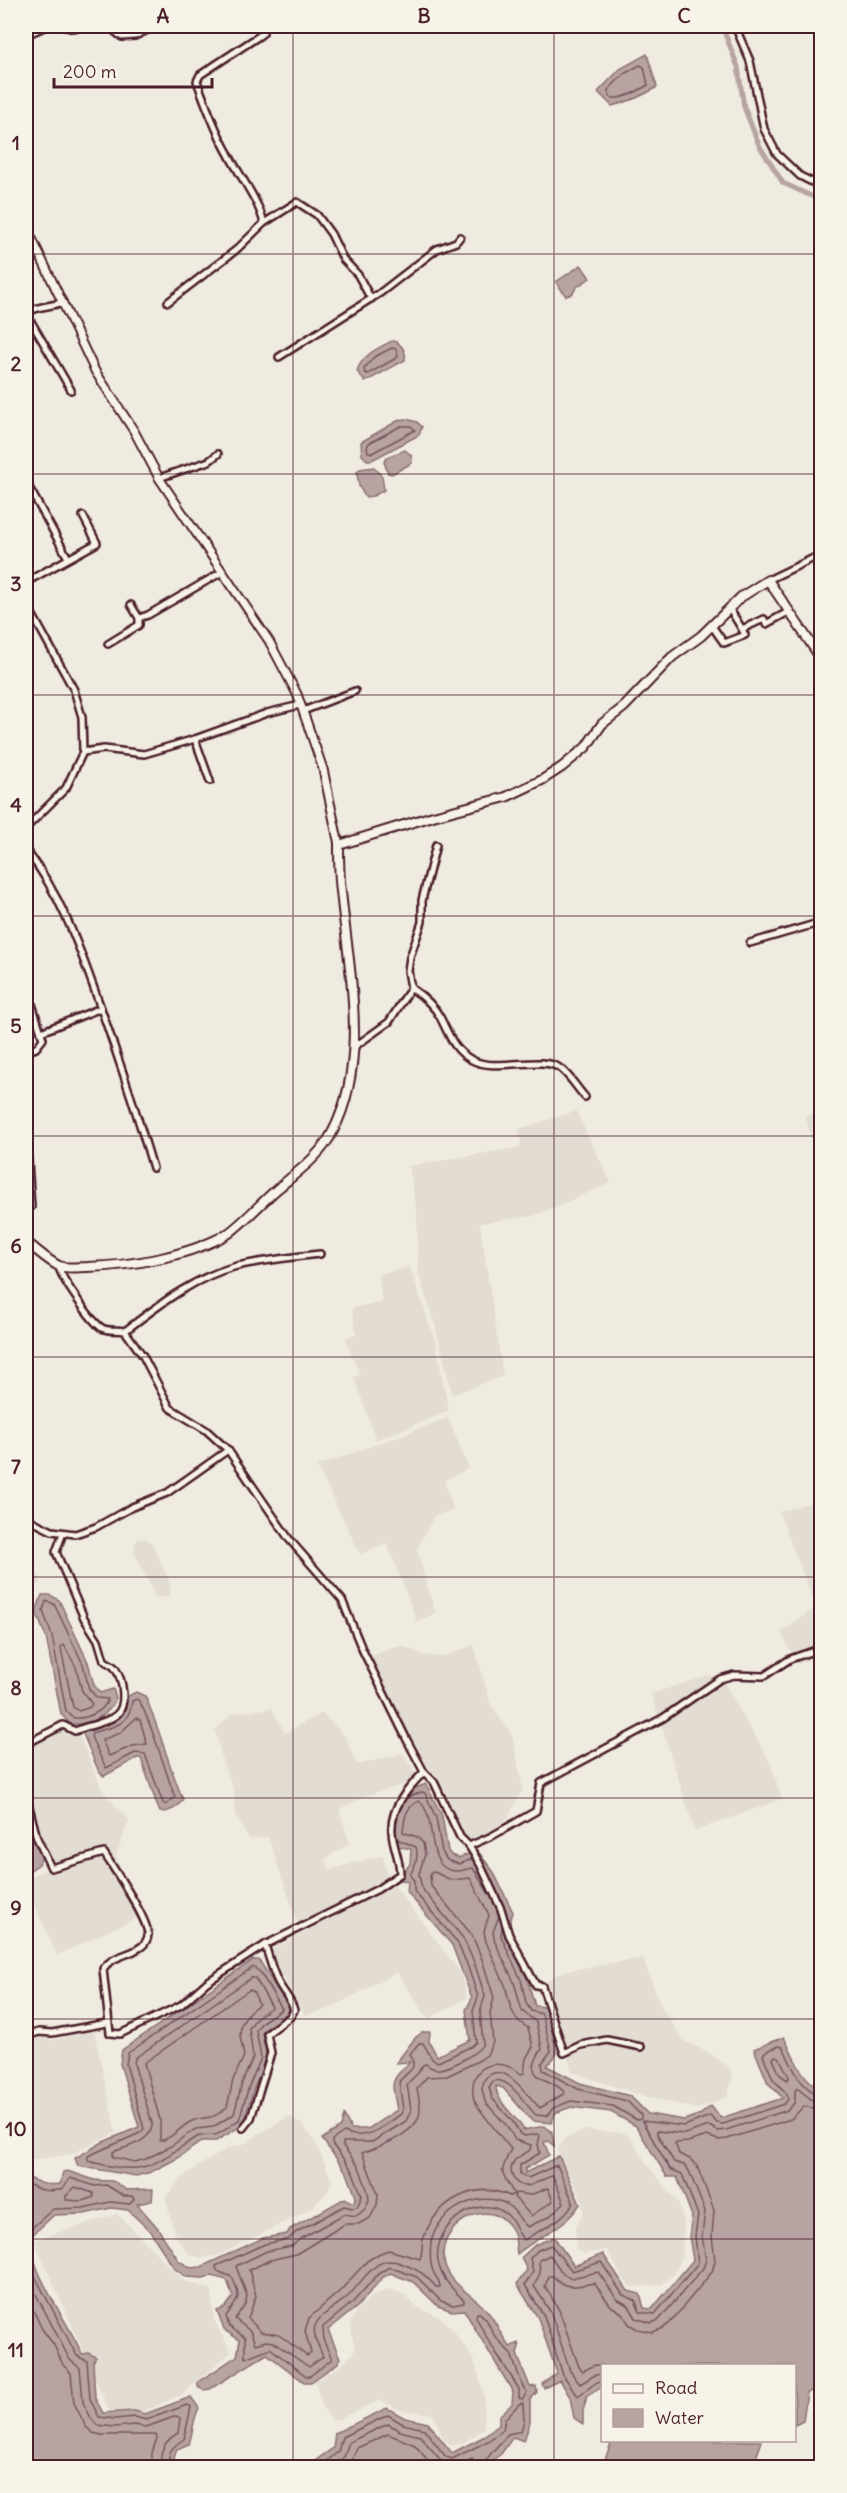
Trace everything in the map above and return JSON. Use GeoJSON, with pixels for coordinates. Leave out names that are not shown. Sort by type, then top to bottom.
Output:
{"type":"FeatureCollection","features":[{"type":"Feature","properties":{"kind":"main road"},"geometry":{"type":"LineString","coordinates":[[26,1242],[59,1266],[114,1266],[142,1262],[219,1239],[229,1233],[310,1162],[324,1146],[334,1130],[341,1111],[354,1047],[353,994],[340,890],[339,845],[433,816],[506,797],[542,780],[586,747],[602,724],[624,706],[672,657],[712,626],[757,584],[768,580],[822,660]]}},
{"type":"Feature","properties":{"kind":"street"},"geometry":{"type":"LineString","coordinates":[[26,34],[47,26]]}},
{"type":"Feature","properties":{"kind":"street"},"geometry":{"type":"LineString","coordinates":[[64,26],[70,28],[92,26]]}},
{"type":"Feature","properties":{"kind":"street"},"geometry":{"type":"LineString","coordinates":[[108,26],[122,37],[128,37],[156,26]]}},
{"type":"Feature","properties":{"kind":"street"},"geometry":{"type":"LineString","coordinates":[[262,26],[263,33],[200,75],[197,81],[213,124],[226,151],[255,198],[264,223]]}},
{"type":"Feature","properties":{"kind":"street"},"geometry":{"type":"LineString","coordinates":[[735,26],[750,61],[764,129],[777,154],[800,176],[822,187]]}},
{"type":"Feature","properties":{"kind":"street"},"geometry":{"type":"LineString","coordinates":[[168,302],[236,250],[264,223],[297,202],[306,210],[312,211],[331,234],[343,259],[358,275],[371,299]]}},
{"type":"Feature","properties":{"kind":"street"},"geometry":{"type":"LineString","coordinates":[[26,226],[95,371],[134,430],[159,478],[269,640],[302,708],[323,769],[339,845]]}},
{"type":"Feature","properties":{"kind":"street"},"geometry":{"type":"LineString","coordinates":[[279,357],[371,299],[437,249],[456,242],[460,237]]}},
{"type":"Feature","properties":{"kind":"street"},"geometry":{"type":"LineString","coordinates":[[63,302],[52,306],[41,305],[26,313],[71,390]]}},
{"type":"Feature","properties":{"kind":"street"},"geometry":{"type":"LineString","coordinates":[[159,478],[209,461],[218,454]]}},
{"type":"Feature","properties":{"kind":"street"},"geometry":{"type":"LineString","coordinates":[[26,482],[68,558]]}},
{"type":"Feature","properties":{"kind":"street"},"geometry":{"type":"LineString","coordinates":[[26,582],[97,543],[83,516]]}},
{"type":"Feature","properties":{"kind":"street"},"geometry":{"type":"LineString","coordinates":[[768,580],[822,554]]}},
{"type":"Feature","properties":{"kind":"street"},"geometry":{"type":"LineString","coordinates":[[139,618],[222,572]]}},
{"type":"Feature","properties":{"kind":"street"},"geometry":{"type":"LineString","coordinates":[[26,603],[74,690],[82,717],[83,752],[66,788],[26,828]]}},
{"type":"Feature","properties":{"kind":"street"},"geometry":{"type":"LineString","coordinates":[[108,644],[139,625],[139,618],[130,605]]}},
{"type":"Feature","properties":{"kind":"street"},"geometry":{"type":"LineString","coordinates":[[712,626],[724,643],[744,635],[729,608]]}},
{"type":"Feature","properties":{"kind":"street"},"geometry":{"type":"LineString","coordinates":[[742,629],[764,619],[766,624],[790,611]]}},
{"type":"Feature","properties":{"kind":"street"},"geometry":{"type":"LineString","coordinates":[[83,752],[104,749],[144,754],[195,740],[267,713],[302,708],[355,692]]}},
{"type":"Feature","properties":{"kind":"street"},"geometry":{"type":"LineString","coordinates":[[195,740],[210,782]]}},
{"type":"Feature","properties":{"kind":"street"},"geometry":{"type":"LineString","coordinates":[[354,1047],[389,1022],[411,988],[408,971],[410,957],[422,922],[422,900],[436,845]]}},
{"type":"Feature","properties":{"kind":"street"},"geometry":{"type":"LineString","coordinates":[[26,850],[44,873],[75,936],[153,1168]]}},
{"type":"Feature","properties":{"kind":"street"},"geometry":{"type":"LineString","coordinates":[[750,943],[822,922]]}},
{"type":"Feature","properties":{"kind":"street"},"geometry":{"type":"LineString","coordinates":[[26,1052],[42,1044],[41,1032],[27,987]]}},
{"type":"Feature","properties":{"kind":"street"},"geometry":{"type":"LineString","coordinates":[[411,988],[428,1000],[439,1016],[454,1047],[473,1061],[498,1065],[549,1062],[561,1069],[585,1097]]}},
{"type":"Feature","properties":{"kind":"street"},"geometry":{"type":"LineString","coordinates":[[41,1032],[101,1008]]}},
{"type":"Feature","properties":{"kind":"street"},"geometry":{"type":"LineString","coordinates":[[26,1130],[31,1207]]}},
{"type":"Feature","properties":{"kind":"street"},"geometry":{"type":"LineString","coordinates":[[59,1266],[62,1277],[98,1324],[108,1330],[125,1331],[177,1293],[203,1279],[234,1267],[257,1262],[320,1254]]}},
{"type":"Feature","properties":{"kind":"street"},"geometry":{"type":"LineString","coordinates":[[125,1331],[143,1356],[170,1408],[206,1430],[228,1450],[288,1539],[342,1600],[362,1649],[424,1772],[434,1782],[460,1837],[469,1846],[501,1909],[509,1935],[536,1985],[542,1986],[564,2052],[581,2045],[607,2040],[641,2047]]}},
{"type":"Feature","properties":{"kind":"street"},"geometry":{"type":"LineString","coordinates":[[26,1518],[52,1531],[63,1533],[75,1534],[96,1527],[132,1507],[166,1493],[228,1450]]}},
{"type":"Feature","properties":{"kind":"street"},"geometry":{"type":"LineString","coordinates":[[26,1744],[63,1725],[75,1731],[116,1716],[123,1705],[122,1683],[115,1667],[104,1660],[98,1640],[80,1607],[56,1552],[63,1533]]}},
{"type":"Feature","properties":{"kind":"street"},"geometry":{"type":"LineString","coordinates":[[469,1846],[536,1811],[541,1783],[663,1718],[720,1679],[734,1676],[764,1676],[790,1659],[822,1648]]}},
{"type":"Feature","properties":{"kind":"street"},"geometry":{"type":"LineString","coordinates":[[26,1795],[37,1838],[51,1868],[104,1853],[139,1912],[148,1933],[147,1940],[140,1948],[110,1960],[103,1969],[107,2023],[110,2033],[120,2034],[181,2005],[207,1982],[265,1945],[378,1889],[400,1874],[400,1860],[392,1833],[393,1815],[410,1786],[424,1772]]}},
{"type":"Feature","properties":{"kind":"street"},"geometry":{"type":"LineString","coordinates":[[243,2128],[251,2118],[271,2053],[267,2034],[291,2016],[294,2010],[292,2002],[284,1994],[276,1979],[265,1945]]}},
{"type":"Feature","properties":{"kind":"street"},"geometry":{"type":"LineString","coordinates":[[26,2036],[39,2032],[52,2033],[107,2023]]}},
{"type":"Feature","properties":{"kind":"shaded area"},"geometry":{"type":"Polygon","coordinates":[[[821,1110],[821,1178],[805,1116],[821,1110]]]}},
{"type":"Feature","properties":{"kind":"shaded area"},"geometry":{"type":"Polygon","coordinates":[[[576,1111],[611,1183],[534,1216],[480,1223],[503,1376],[452,1395],[437,1332],[418,1272],[417,1214],[409,1166],[521,1147],[519,1129],[576,1111]]]}},
{"type":"Feature","properties":{"kind":"shaded area"},"geometry":{"type":"Polygon","coordinates":[[[410,1267],[436,1344],[449,1411],[376,1440],[354,1377],[360,1375],[345,1338],[356,1334],[352,1308],[382,1302],[378,1274],[410,1267]]]}},
{"type":"Feature","properties":{"kind":"shaded area"},"geometry":{"type":"Polygon","coordinates":[[[448,1418],[469,1468],[444,1481],[454,1510],[434,1516],[417,1549],[435,1613],[417,1622],[387,1543],[360,1554],[317,1466],[448,1418]]]}},
{"type":"Feature","properties":{"kind":"shaded area"},"geometry":{"type":"Polygon","coordinates":[[[821,1499],[821,1654],[797,1664],[781,1632],[816,1607],[779,1512],[821,1499]]]}},
{"type":"Feature","properties":{"kind":"shaded area"},"geometry":{"type":"Polygon","coordinates":[[[26,1533],[41,1584],[26,1588],[26,1533]]]}},
{"type":"Feature","properties":{"kind":"shaded area"},"geometry":{"type":"Polygon","coordinates":[[[146,1538],[152,1543],[171,1585],[170,1595],[165,1598],[155,1596],[134,1552],[138,1539],[146,1538]]]}},
{"type":"Feature","properties":{"kind":"shaded area"},"geometry":{"type":"Polygon","coordinates":[[[474,1645],[491,1705],[512,1735],[523,1788],[503,1827],[483,1840],[456,1840],[433,1773],[407,1747],[364,1660],[388,1649],[403,1646],[424,1655],[441,1657],[474,1645]]]}},
{"type":"Feature","properties":{"kind":"shaded area"},"geometry":{"type":"Polygon","coordinates":[[[709,1675],[724,1683],[770,1762],[782,1799],[695,1831],[651,1694],[709,1675]]]}},
{"type":"Feature","properties":{"kind":"shaded area"},"geometry":{"type":"Polygon","coordinates":[[[272,1708],[285,1733],[322,1713],[345,1736],[357,1765],[403,1753],[419,1780],[366,1796],[339,1809],[350,1843],[325,1859],[329,1870],[383,1855],[388,1881],[299,1927],[268,1837],[249,1839],[235,1815],[234,1791],[224,1766],[215,1730],[233,1713],[272,1708]]]}},
{"type":"Feature","properties":{"kind":"shaded area"},"geometry":{"type":"Polygon","coordinates":[[[62,1728],[80,1737],[103,1792],[129,1820],[116,1856],[137,1918],[57,1955],[26,1886],[26,1879],[53,1866],[33,1815],[26,1785],[26,1747],[62,1728]]]}},
{"type":"Feature","properties":{"kind":"shaded area"},"geometry":{"type":"Polygon","coordinates":[[[394,1885],[461,1973],[467,1998],[428,2019],[397,1972],[329,2009],[305,2016],[269,1951],[394,1885]]]}},
{"type":"Feature","properties":{"kind":"shaded area"},"geometry":{"type":"Polygon","coordinates":[[[643,1958],[660,2004],[683,2040],[714,2056],[729,2067],[733,2077],[727,2097],[698,2109],[639,2095],[572,2072],[547,1983],[552,1977],[565,1971],[643,1958]]]}},
{"type":"Feature","properties":{"kind":"shaded area"},"geometry":{"type":"Polygon","coordinates":[[[94,2031],[116,2133],[71,2154],[26,2161],[26,2040],[38,2036],[52,2040],[94,2031]]]}},
{"type":"Feature","properties":{"kind":"shaded area"},"geometry":{"type":"Polygon","coordinates":[[[288,2116],[303,2125],[317,2145],[332,2181],[328,2191],[311,2209],[217,2256],[202,2258],[190,2255],[175,2236],[165,2197],[185,2175],[228,2148],[242,2145],[288,2116]]]}},
{"type":"Feature","properties":{"kind":"shaded area"},"geometry":{"type":"Polygon","coordinates":[[[584,2130],[625,2133],[679,2204],[684,2221],[682,2257],[675,2274],[661,2285],[630,2287],[622,2278],[607,2250],[584,2254],[576,2249],[575,2229],[583,2214],[582,2200],[557,2151],[565,2138],[584,2130]]]}},
{"type":"Feature","properties":{"kind":"shaded area"},"geometry":{"type":"Polygon","coordinates":[[[117,2214],[184,2281],[212,2289],[214,2320],[231,2352],[183,2394],[115,2424],[34,2240],[117,2214]]]}},
{"type":"Feature","properties":{"kind":"shaded area"},"geometry":{"type":"Polygon","coordinates":[[[390,2289],[403,2294],[417,2307],[440,2317],[454,2331],[474,2360],[484,2394],[484,2429],[463,2443],[451,2446],[442,2437],[433,2414],[399,2410],[380,2400],[337,2420],[331,2420],[323,2408],[315,2381],[343,2364],[355,2350],[350,2323],[357,2310],[373,2295],[390,2289]]]}},
{"type":"Feature","properties":{"kind":"water"},"geometry":{"type":"Polygon","coordinates":[[[647,54],[657,87],[624,103],[612,106],[598,92],[620,69],[647,54]]]}},
{"type":"Feature","properties":{"kind":"water"},"geometry":{"type":"Polygon","coordinates":[[[581,265],[590,278],[577,287],[572,294],[566,296],[556,282],[581,265]]]}},
{"type":"Feature","properties":{"kind":"water"},"geometry":{"type":"Polygon","coordinates":[[[392,341],[398,343],[402,348],[405,360],[365,382],[357,371],[359,365],[371,353],[392,341]]]}},
{"type":"Feature","properties":{"kind":"water"},"geometry":{"type":"Polygon","coordinates":[[[399,420],[417,422],[422,427],[419,435],[372,460],[367,460],[362,455],[361,442],[399,420]]]}},
{"type":"Feature","properties":{"kind":"water"},"geometry":{"type":"Polygon","coordinates":[[[405,450],[411,455],[412,463],[392,474],[388,473],[384,462],[387,457],[405,450]]]}},
{"type":"Feature","properties":{"kind":"water"},"geometry":{"type":"Polygon","coordinates":[[[374,467],[382,476],[384,490],[373,496],[365,497],[359,486],[357,472],[360,469],[374,467]]]}},
{"type":"Feature","properties":{"kind":"water"},"geometry":{"type":"Polygon","coordinates":[[[42,1595],[50,1595],[59,1600],[88,1662],[94,1685],[100,1693],[113,1689],[116,1698],[113,1705],[103,1715],[91,1721],[70,1724],[61,1714],[46,1637],[36,1612],[42,1595]]]}},
{"type":"Feature","properties":{"kind":"water"},"geometry":{"type":"Polygon","coordinates":[[[136,1692],[145,1696],[183,1799],[167,1812],[160,1812],[141,1758],[104,1776],[99,1772],[83,1734],[85,1730],[113,1722],[123,1713],[128,1696],[136,1692]]]}},
{"type":"Feature","properties":{"kind":"water"},"geometry":{"type":"Polygon","coordinates":[[[426,1784],[442,1816],[448,1851],[451,1855],[459,1858],[477,1850],[493,1871],[513,1912],[507,1934],[527,1978],[535,2006],[547,2007],[557,2054],[547,2066],[580,2083],[630,2096],[648,2114],[684,2120],[701,2114],[711,2106],[721,2118],[783,2098],[768,2083],[754,2049],[784,2037],[803,2074],[814,2085],[821,2088],[821,2388],[807,2392],[803,2421],[796,2424],[796,2364],[601,2364],[601,2387],[587,2396],[583,2411],[583,2424],[574,2418],[570,2397],[560,2380],[544,2388],[542,2384],[557,2373],[538,2318],[517,2284],[527,2270],[521,2258],[535,2245],[554,2237],[574,2266],[603,2254],[628,2291],[640,2294],[644,2308],[652,2309],[693,2260],[689,2236],[692,2216],[677,2177],[667,2177],[636,2126],[611,2112],[571,2107],[555,2113],[552,2123],[532,2121],[503,2088],[496,2086],[499,2098],[524,2130],[544,2126],[552,2132],[554,2146],[548,2141],[544,2142],[549,2155],[525,2169],[525,2173],[559,2156],[580,2204],[567,2219],[517,2254],[513,2231],[503,2219],[491,2214],[478,2214],[455,2227],[447,2238],[443,2251],[445,2265],[454,2280],[486,2309],[510,2347],[518,2343],[517,2354],[530,2387],[536,2386],[537,2392],[530,2400],[530,2422],[524,2441],[513,2437],[501,2454],[483,2467],[311,2467],[312,2463],[333,2448],[335,2433],[387,2408],[405,2418],[428,2423],[452,2453],[485,2436],[499,2425],[499,2416],[512,2404],[513,2392],[464,2310],[452,2311],[438,2306],[413,2282],[390,2273],[382,2278],[357,2307],[328,2330],[340,2358],[338,2363],[311,2382],[304,2382],[267,2354],[210,2389],[203,2390],[198,2387],[198,2382],[237,2356],[240,2340],[224,2330],[217,2311],[225,2308],[233,2297],[227,2280],[212,2276],[186,2277],[174,2268],[150,2231],[128,2210],[111,2208],[84,2214],[54,2215],[29,2238],[32,2254],[44,2283],[82,2354],[88,2353],[96,2357],[93,2362],[95,2398],[103,2413],[135,2411],[145,2414],[191,2397],[199,2408],[189,2444],[177,2449],[174,2458],[175,2467],[26,2467],[26,2176],[50,2185],[60,2184],[63,2172],[67,2171],[95,2180],[113,2181],[126,2190],[153,2189],[152,2201],[137,2204],[157,2227],[179,2261],[191,2268],[201,2267],[263,2238],[287,2234],[290,2229],[345,2198],[353,2203],[356,2197],[347,2173],[322,2139],[341,2127],[344,2115],[351,2129],[368,2129],[397,2110],[393,2083],[410,2062],[396,2063],[415,2038],[423,2032],[430,2032],[429,2041],[437,2056],[470,2040],[466,2010],[472,1998],[452,1945],[407,1892],[408,1882],[398,1879],[396,1872],[406,1869],[410,1864],[411,1849],[393,1845],[391,1842],[391,1813],[403,1793],[426,1784]]]}},
{"type":"Feature","properties":{"kind":"water"},"geometry":{"type":"Polygon","coordinates":[[[26,1811],[42,1856],[39,1864],[26,1873],[26,1811]]]}},
{"type":"Feature","properties":{"kind":"water"},"geometry":{"type":"Polygon","coordinates":[[[253,1960],[259,1960],[290,2009],[262,2033],[267,2059],[254,2088],[243,2125],[216,2141],[202,2141],[178,2158],[151,2172],[136,2176],[78,2166],[75,2158],[103,2142],[139,2127],[120,2064],[122,2050],[253,1960]]]}},
{"type":"Feature","properties":{"kind":"water"},"geometry":{"type":"Polygon","coordinates":[[[611,2442],[762,2442],[755,2461],[757,2467],[602,2467],[611,2442]]]}},
{"type":"Feature","properties":{"kind":"waterway"},"geometry":{"type":"LineString","coordinates":[[722,26],[738,67],[744,107],[759,145],[783,183],[822,201]]}}]}
